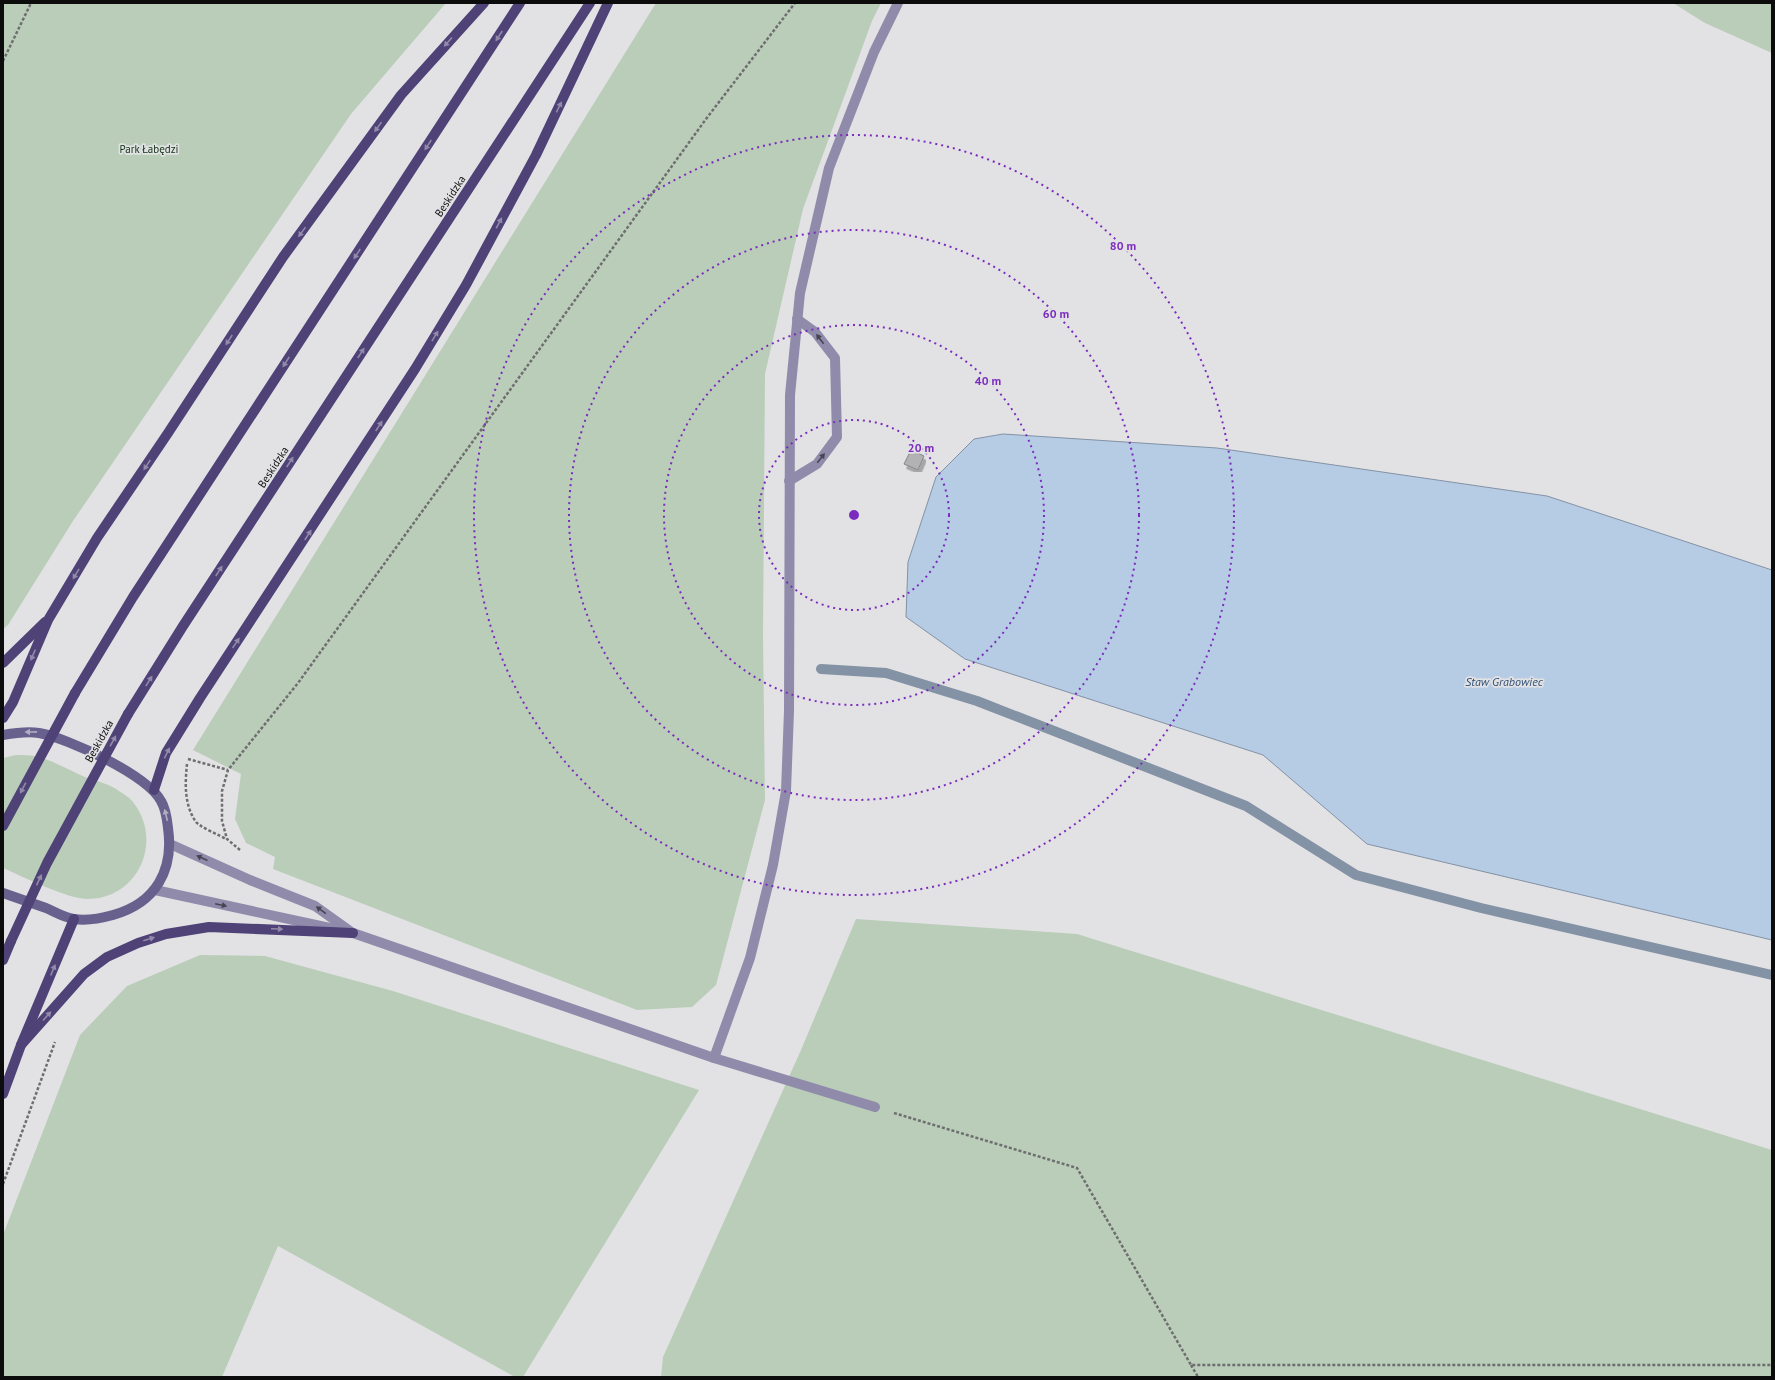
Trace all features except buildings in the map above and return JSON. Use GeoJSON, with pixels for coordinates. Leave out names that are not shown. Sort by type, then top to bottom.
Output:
{"type":"FeatureCollection","features":[{"type":"Feature","properties":{"kind":"main road"},"geometry":{"type":"LineString","coordinates":[[3,718],[13,702],[48,620],[97,538],[168,433],[283,257],[401,95],[484,3]]}},
{"type":"Feature","properties":{"kind":"main road"},"geometry":{"type":"LineString","coordinates":[[3,826],[75,693],[133,597],[520,3]]}},
{"type":"Feature","properties":{"kind":"main road","name":"Beskidzka"},"geometry":{"type":"LineString","coordinates":[[3,960],[47,863],[128,714],[191,613],[590,3]]}},
{"type":"Feature","properties":{"kind":"main road"},"geometry":{"type":"LineString","coordinates":[[154,790],[166,753],[200,698],[415,370],[466,285],[536,155],[608,3]]}},
{"type":"Feature","properties":{"kind":"main road"},"geometry":{"type":"LineString","coordinates":[[3,663],[48,620]]}},
{"type":"Feature","properties":{"kind":"main road"},"geometry":{"type":"LineString","coordinates":[[3,1094],[21,1045],[74,919]]}},
{"type":"Feature","properties":{"kind":"main road"},"geometry":{"type":"LineString","coordinates":[[21,1045],[84,974],[107,957],[138,943],[190,929],[209,927],[353,933]]}},
{"type":"Feature","properties":{"kind":"street"},"geometry":{"type":"LineString","coordinates":[[714,1058],[750,958],[773,865],[786,791],[789,711],[790,395],[800,293],[829,168],[874,52],[898,3]]}},
{"type":"Feature","properties":{"kind":"street"},"geometry":{"type":"LineString","coordinates":[[789,480],[816,464],[837,437],[835,358],[816,332],[798,319]]}},
{"type":"Feature","properties":{"kind":"street"},"geometry":{"type":"LineString","coordinates":[[3,735],[38,732],[74,743],[110,762],[154,790],[162,802],[170,844],[165,872],[155,890],[145,900],[125,912],[102,918],[74,919],[3,893]]}},
{"type":"Feature","properties":{"kind":"street"},"geometry":{"type":"LineString","coordinates":[[170,844],[250,880],[315,906],[353,933]]}},
{"type":"Feature","properties":{"kind":"street"},"geometry":{"type":"LineString","coordinates":[[155,890],[353,933],[714,1058],[875,1107]]}},
{"type":"Feature","properties":{"kind":"path"},"geometry":{"type":"LineString","coordinates":[[3,61],[32,3]]}},
{"type":"Feature","properties":{"kind":"path"},"geometry":{"type":"LineString","coordinates":[[227,839],[222,821],[222,791],[228,770],[298,683],[706,119],[795,3]]}},
{"type":"Feature","properties":{"kind":"path"},"geometry":{"type":"LineString","coordinates":[[188,759],[185,782],[188,802],[197,823],[227,839],[242,851]]}},
{"type":"Feature","properties":{"kind":"path"},"geometry":{"type":"LineString","coordinates":[[3,1184],[56,1038]]}},
{"type":"Feature","properties":{"kind":"path"},"geometry":{"type":"LineString","coordinates":[[875,1107],[1077,1168],[1198,1377]]}},
{"type":"Feature","properties":{"kind":"path"},"geometry":{"type":"LineString","coordinates":[[1191,1365],[1772,1365]]}},
{"type":"Feature","properties":{"kind":"green space","name":"Park Łabędzi"},"geometry":{"type":"Polygon","coordinates":[[[3,3],[446,3],[351,114],[73,521],[8,625],[3,629],[3,3]]]}},
{"type":"Feature","properties":{"kind":"green space"},"geometry":{"type":"Polygon","coordinates":[[[656,3],[881,3],[872,21],[803,209],[765,374],[763,635],[765,800],[716,985],[692,1007],[637,1010],[273,869],[275,857],[246,843],[235,819],[241,774],[193,750],[656,3]]]}},
{"type":"Feature","properties":{"kind":"green space"},"geometry":{"type":"Polygon","coordinates":[[[1673,3],[1772,3],[1772,53],[1705,23],[1673,3]]]}},
{"type":"Feature","properties":{"kind":"green space"},"geometry":{"type":"Polygon","coordinates":[[[16,755],[35,756],[48,760],[85,777],[111,786],[127,796],[133,802],[142,817],[146,834],[146,850],[141,865],[132,879],[120,889],[106,896],[88,899],[57,892],[3,868],[3,758],[16,755]]]}},
{"type":"Feature","properties":{"kind":"green space"},"geometry":{"type":"Polygon","coordinates":[[[856,919],[1077,934],[1772,1150],[1772,1377],[661,1377],[663,1357],[801,1050],[856,919]]]}},
{"type":"Feature","properties":{"kind":"green space"},"geometry":{"type":"Polygon","coordinates":[[[200,955],[265,956],[393,991],[699,1090],[523,1377],[515,1377],[278,1246],[222,1377],[3,1377],[3,1235],[80,1035],[127,986],[200,955]]]}},
{"type":"Feature","properties":{"kind":"water","name":"Staw Grabowiec"},"geometry":{"type":"Polygon","coordinates":[[[1003,434],[1217,448],[1547,496],[1772,570],[1772,940],[1367,844],[1263,755],[965,659],[906,617],[908,562],[936,477],[974,439],[1003,434]]]}},
{"type":"Feature","properties":{"kind":"waterway"},"geometry":{"type":"LineString","coordinates":[[821,669],[886,673],[977,701],[1246,806],[1356,875],[1481,908],[1772,975]]}}]}
